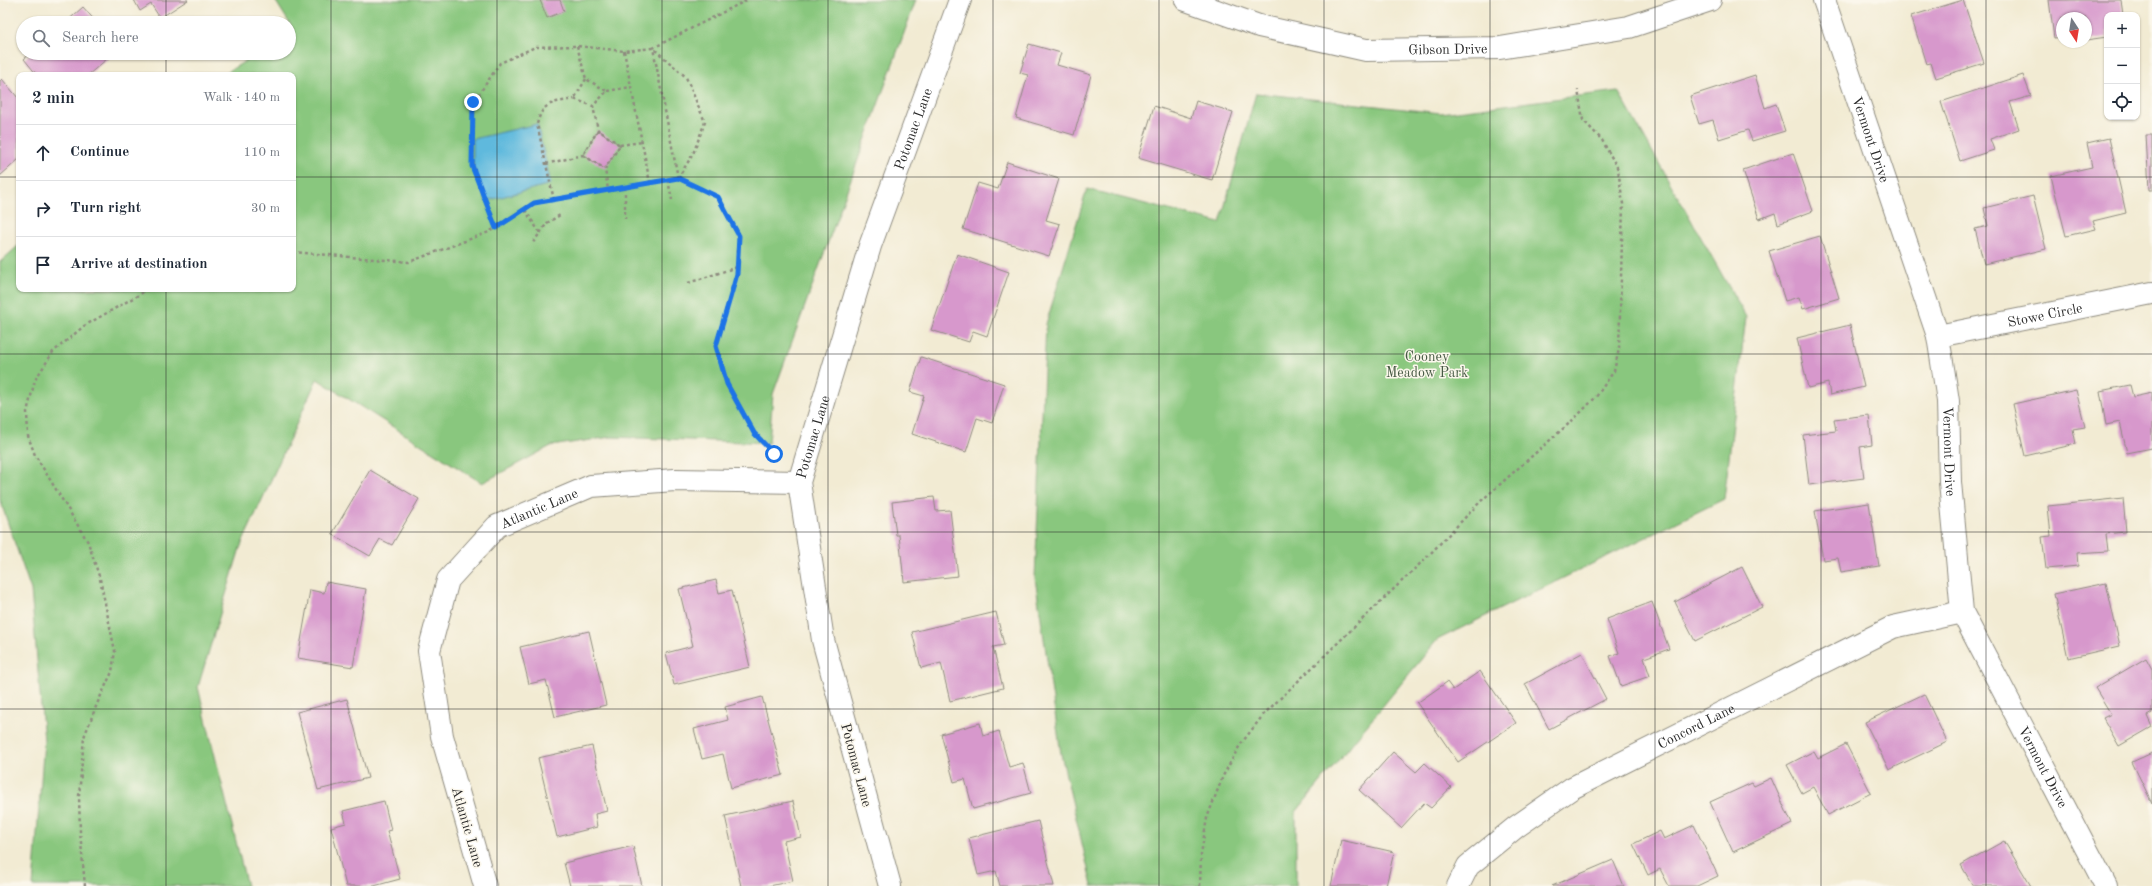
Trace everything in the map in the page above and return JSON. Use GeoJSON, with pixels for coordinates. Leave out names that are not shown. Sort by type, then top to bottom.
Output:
{"type":"FeatureCollection","features":[{"type":"Feature","properties":{"kind":"street","name":"Potomac Lane"},"geometry":{"type":"LineString","coordinates":[[890,886],[823,640],[799,482],[870,246],[960,0]]}},
{"type":"Feature","properties":{"kind":"street","name":"Gibson Drive"},"geometry":{"type":"LineString","coordinates":[[1186,0],[1259,26],[1366,50],[1500,48],[1629,27],[1710,0]]}},
{"type":"Feature","properties":{"kind":"street","name":"Vermont Drive"},"geometry":{"type":"LineString","coordinates":[[1824,0],[1938,336],[1948,401],[1950,482],[1962,612],[2106,886]]}},
{"type":"Feature","properties":{"kind":"street","name":"Stowe Circle"},"geometry":{"type":"LineString","coordinates":[[1938,336],[2152,293]]}},
{"type":"Feature","properties":{"kind":"street","name":"Atlantic Lane"},"geometry":{"type":"LineString","coordinates":[[485,886],[442,736],[429,651],[448,580],[497,526],[591,486],[675,480],[799,482]]}},
{"type":"Feature","properties":{"kind":"street","name":"Concord Lane"},"geometry":{"type":"LineString","coordinates":[[1458,886],[1468,866],[1516,827],[1572,788],[1892,626],[1962,612]]}},
{"type":"Feature","properties":{"kind":"path"},"geometry":{"type":"LineString","coordinates":[[496,228],[472,166],[473,102],[500,63],[535,47],[577,46],[624,51],[653,48],[747,0]]}},
{"type":"Feature","properties":{"kind":"path"},"geometry":{"type":"LineString","coordinates":[[577,46],[586,79],[607,91]]}},
{"type":"Feature","properties":{"kind":"path"},"geometry":{"type":"LineString","coordinates":[[653,48],[678,178]]}},
{"type":"Feature","properties":{"kind":"path"},"geometry":{"type":"LineString","coordinates":[[653,48],[686,77],[705,122],[693,154],[678,178]]}},
{"type":"Feature","properties":{"kind":"path"},"geometry":{"type":"LineString","coordinates":[[624,51],[650,183]]}},
{"type":"Feature","properties":{"kind":"path"},"geometry":{"type":"LineString","coordinates":[[574,99],[586,79]]}},
{"type":"Feature","properties":{"kind":"path"},"geometry":{"type":"LineString","coordinates":[[593,106],[607,91],[631,87]]}},
{"type":"Feature","properties":{"kind":"path"},"geometry":{"type":"LineString","coordinates":[[1200,886],[1201,854],[1207,818],[1223,776],[1240,745],[1264,714],[1428,556],[1481,501],[1574,419],[1596,397],[1614,371],[1620,349],[1623,204],[1618,169],[1602,140],[1583,120],[1578,90]]}},
{"type":"Feature","properties":{"kind":"path"},"geometry":{"type":"LineString","coordinates":[[554,200],[537,124],[540,112],[549,103],[574,99],[593,106]]}},
{"type":"Feature","properties":{"kind":"path"},"geometry":{"type":"LineString","coordinates":[[546,164],[583,155],[598,130],[593,106]]}},
{"type":"Feature","properties":{"kind":"path"},"geometry":{"type":"LineString","coordinates":[[598,130],[620,145],[642,142]]}},
{"type":"Feature","properties":{"kind":"path"},"geometry":{"type":"LineString","coordinates":[[608,190],[605,169],[620,145]]}},
{"type":"Feature","properties":{"kind":"path"},"geometry":{"type":"LineString","coordinates":[[583,155],[605,169]]}},
{"type":"Feature","properties":{"kind":"path"},"geometry":{"type":"LineString","coordinates":[[296,252],[409,262],[490,232],[534,203],[678,178],[718,197],[739,236],[737,274],[716,346],[727,384],[754,433],[774,454]]}},
{"type":"Feature","properties":{"kind":"path"},"geometry":{"type":"LineString","coordinates":[[668,180],[672,200]]}},
{"type":"Feature","properties":{"kind":"path"},"geometry":{"type":"LineString","coordinates":[[625,187],[625,218]]}},
{"type":"Feature","properties":{"kind":"path"},"geometry":{"type":"LineString","coordinates":[[525,210],[540,233]]}},
{"type":"Feature","properties":{"kind":"path"},"geometry":{"type":"LineString","coordinates":[[532,244],[547,223],[560,215]]}},
{"type":"Feature","properties":{"kind":"path"},"geometry":{"type":"LineString","coordinates":[[688,283],[737,267]]}},
{"type":"Feature","properties":{"kind":"path"},"geometry":{"type":"LineString","coordinates":[[85,886],[80,832],[80,796],[84,737],[96,704],[112,672],[115,651],[100,579],[88,542],[35,454],[28,436],[27,412],[35,380],[53,352],[84,326],[144,292]]}},
{"type":"Feature","properties":{"kind":"green space"},"geometry":{"type":"Polygon","coordinates":[[[275,0],[916,0],[773,394],[769,443],[611,437],[551,446],[482,483],[317,379],[240,548],[198,687],[247,886],[33,886],[44,741],[31,590],[0,500],[0,262],[16,248],[16,292],[296,292],[296,72],[227,72],[247,60],[296,60],[296,16],[285,16],[275,0]]]}},
{"type":"Feature","properties":{"kind":"green space","name":"Cooney Meadow Park"},"geometry":{"type":"Polygon","coordinates":[[[1618,91],[1746,317],[1724,499],[1437,640],[1296,812],[1296,886],[1092,886],[1061,754],[1035,578],[1046,324],[1087,189],[1220,223],[1256,93],[1441,113],[1618,91]]]}},
{"type":"Feature","properties":{"kind":"water"},"geometry":{"type":"Polygon","coordinates":[[[537,124],[551,184],[486,201],[473,166],[473,139],[537,124]]]}},
{"type":"Feature","properties":{"kind":"building"},"geometry":{"type":"Polygon","coordinates":[[[134,0],[188,0],[163,16],[159,16],[151,4],[140,11],[134,0]]]}},
{"type":"Feature","properties":{"kind":"building"},"geometry":{"type":"Polygon","coordinates":[[[540,0],[560,0],[564,11],[547,18],[540,0]]]}},
{"type":"Feature","properties":{"kind":"building"},"geometry":{"type":"Polygon","coordinates":[[[1963,0],[1984,63],[1936,78],[1931,63],[1926,64],[1911,16],[1963,0]]]}},
{"type":"Feature","properties":{"kind":"building"},"geometry":{"type":"Polygon","coordinates":[[[2049,0],[2121,0],[2123,12],[2104,12],[2104,37],[2092,39],[2092,12],[2056,12],[2056,38],[2054,38],[2049,0]]]}},
{"type":"Feature","properties":{"kind":"building"},"geometry":{"type":"Polygon","coordinates":[[[83,7],[91,16],[73,16],[83,7]]]}},
{"type":"Feature","properties":{"kind":"building"},"geometry":{"type":"Polygon","coordinates":[[[1029,44],[1061,53],[1057,65],[1091,75],[1074,135],[1016,118],[1028,75],[1020,73],[1029,44]]]}},
{"type":"Feature","properties":{"kind":"building"},"geometry":{"type":"Polygon","coordinates":[[[25,60],[106,60],[92,72],[35,72],[25,60]]]}},
{"type":"Feature","properties":{"kind":"building"},"geometry":{"type":"Polygon","coordinates":[[[1755,75],[1765,108],[1776,104],[1785,131],[1752,141],[1748,130],[1719,139],[1713,120],[1699,124],[1690,96],[1755,75]]]}},
{"type":"Feature","properties":{"kind":"building"},"geometry":{"type":"Polygon","coordinates":[[[2023,75],[2031,96],[2010,102],[2019,129],[1990,139],[1994,150],[1960,161],[1941,102],[2023,75]]]}},
{"type":"Feature","properties":{"kind":"building"},"geometry":{"type":"Polygon","coordinates":[[[2,79],[16,95],[16,162],[0,176],[0,81],[2,79]]]}},
{"type":"Feature","properties":{"kind":"building"},"geometry":{"type":"Polygon","coordinates":[[[1196,101],[1233,112],[1212,180],[1138,158],[1154,106],[1191,118],[1196,101]]]}},
{"type":"Feature","properties":{"kind":"building"},"geometry":{"type":"Polygon","coordinates":[[[598,130],[620,145],[605,169],[583,155],[598,130]]]}},
{"type":"Feature","properties":{"kind":"building"},"geometry":{"type":"Polygon","coordinates":[[[2146,135],[2152,135],[2152,190],[2149,190],[2146,135]]]}},
{"type":"Feature","properties":{"kind":"building"},"geometry":{"type":"Polygon","coordinates":[[[2109,138],[2126,213],[2093,221],[2096,229],[2066,236],[2051,176],[2092,167],[2087,143],[2109,138]]]}},
{"type":"Feature","properties":{"kind":"building"},"geometry":{"type":"Polygon","coordinates":[[[1793,153],[1813,211],[1778,224],[1775,213],[1759,219],[1743,170],[1793,153]]]}},
{"type":"Feature","properties":{"kind":"building"},"geometry":{"type":"Polygon","coordinates":[[[1007,162],[1059,179],[1046,220],[1060,224],[1049,256],[963,229],[978,183],[998,189],[1007,162]]]}},
{"type":"Feature","properties":{"kind":"building"},"geometry":{"type":"Polygon","coordinates":[[[2033,196],[2046,249],[1984,264],[1975,229],[1988,226],[1984,208],[2033,196]]]}},
{"type":"Feature","properties":{"kind":"building"},"geometry":{"type":"Polygon","coordinates":[[[1820,236],[1839,298],[1803,309],[1799,297],[1785,301],[1769,251],[1820,236]]]}},
{"type":"Feature","properties":{"kind":"building"},"geometry":{"type":"Polygon","coordinates":[[[957,254],[1009,272],[987,336],[973,331],[969,342],[931,330],[957,254]]]}},
{"type":"Feature","properties":{"kind":"building"},"geometry":{"type":"Polygon","coordinates":[[[1850,325],[1864,387],[1830,395],[1828,383],[1808,388],[1797,338],[1850,325]]]}},
{"type":"Feature","properties":{"kind":"building"},"geometry":{"type":"Polygon","coordinates":[[[921,357],[1004,384],[992,423],[977,418],[966,452],[912,434],[924,396],[910,392],[921,357]]]}},
{"type":"Feature","properties":{"kind":"building"},"geometry":{"type":"Polygon","coordinates":[[[2130,385],[2133,397],[2152,393],[2152,448],[2127,453],[2120,422],[2106,425],[2100,391],[2130,385]]]}},
{"type":"Feature","properties":{"kind":"building"},"geometry":{"type":"Polygon","coordinates":[[[2076,390],[2085,427],[2073,429],[2076,444],[2025,456],[2013,404],[2076,390]]]}},
{"type":"Feature","properties":{"kind":"building"},"geometry":{"type":"Polygon","coordinates":[[[1869,415],[1872,445],[1860,447],[1864,478],[1809,485],[1803,435],[1836,431],[1834,419],[1869,415]]]}},
{"type":"Feature","properties":{"kind":"building"},"geometry":{"type":"Polygon","coordinates":[[[370,470],[419,499],[392,545],[380,539],[370,556],[332,534],[370,470]]]}},
{"type":"Feature","properties":{"kind":"building"},"geometry":{"type":"Polygon","coordinates":[[[934,497],[936,511],[950,510],[958,576],[904,582],[899,535],[896,535],[892,502],[934,497]]]}},
{"type":"Feature","properties":{"kind":"building"},"geometry":{"type":"Polygon","coordinates":[[[2123,498],[2126,532],[2106,534],[2108,551],[2077,553],[2078,566],[2046,569],[2042,537],[2051,536],[2048,506],[2123,498]]]}},
{"type":"Feature","properties":{"kind":"building"},"geometry":{"type":"Polygon","coordinates":[[[1869,503],[1879,566],[1841,572],[1838,558],[1823,560],[1815,511],[1869,503]]]}},
{"type":"Feature","properties":{"kind":"building"},"geometry":{"type":"Polygon","coordinates":[[[1742,567],[1762,607],[1695,641],[1675,602],[1742,567]]]}},
{"type":"Feature","properties":{"kind":"building"},"geometry":{"type":"Polygon","coordinates":[[[716,580],[719,593],[732,590],[750,667],[674,685],[666,653],[693,646],[679,589],[716,580]]]}},
{"type":"Feature","properties":{"kind":"building"},"geometry":{"type":"Polygon","coordinates":[[[326,582],[366,589],[353,667],[298,658],[310,590],[324,593],[326,582]]]}},
{"type":"Feature","properties":{"kind":"building"},"geometry":{"type":"Polygon","coordinates":[[[2106,583],[2120,646],[2068,658],[2054,594],[2106,583]]]}},
{"type":"Feature","properties":{"kind":"building"},"geometry":{"type":"Polygon","coordinates":[[[1652,602],[1669,649],[1644,658],[1650,676],[1621,686],[1610,656],[1619,653],[1607,619],[1652,602]]]}},
{"type":"Feature","properties":{"kind":"building"},"geometry":{"type":"Polygon","coordinates":[[[996,612],[1004,645],[993,647],[1003,688],[950,701],[941,663],[921,668],[912,632],[996,612]]]}},
{"type":"Feature","properties":{"kind":"building"},"geometry":{"type":"Polygon","coordinates":[[[589,631],[606,705],[555,717],[546,680],[529,684],[520,647],[589,631]]]}},
{"type":"Feature","properties":{"kind":"building"},"geometry":{"type":"Polygon","coordinates":[[[1582,653],[1606,699],[1549,729],[1525,684],[1582,653]]]}},
{"type":"Feature","properties":{"kind":"building"},"geometry":{"type":"Polygon","coordinates":[[[2146,658],[2152,669],[2152,713],[2147,716],[2152,727],[2119,746],[2103,718],[2111,714],[2095,688],[2146,658]]]}},
{"type":"Feature","properties":{"kind":"building"},"geometry":{"type":"Polygon","coordinates":[[[1480,671],[1516,723],[1458,762],[1417,703],[1447,682],[1453,690],[1480,671]]]}},
{"type":"Feature","properties":{"kind":"building"},"geometry":{"type":"Polygon","coordinates":[[[1924,694],[1947,742],[1889,770],[1865,722],[1924,694]]]}},
{"type":"Feature","properties":{"kind":"building"},"geometry":{"type":"Polygon","coordinates":[[[762,697],[783,775],[731,788],[723,754],[702,759],[694,729],[728,720],[725,707],[762,697]]]}},
{"type":"Feature","properties":{"kind":"building"},"geometry":{"type":"Polygon","coordinates":[[[347,699],[368,778],[318,790],[297,712],[347,699]]]}},
{"type":"Feature","properties":{"kind":"building"},"geometry":{"type":"Polygon","coordinates":[[[980,723],[983,736],[999,731],[1009,767],[1023,763],[1031,793],[973,809],[965,779],[954,782],[941,734],[980,723]]]}},
{"type":"Feature","properties":{"kind":"building"},"geometry":{"type":"Polygon","coordinates":[[[1846,744],[1871,793],[1828,815],[1813,787],[1802,793],[1787,765],[1814,751],[1818,758],[1846,744]]]}},
{"type":"Feature","properties":{"kind":"building"},"geometry":{"type":"Polygon","coordinates":[[[592,746],[607,811],[595,814],[597,827],[557,837],[538,758],[592,746]]]}},
{"type":"Feature","properties":{"kind":"building"},"geometry":{"type":"Polygon","coordinates":[[[1393,752],[1416,772],[1425,763],[1451,787],[1431,808],[1424,803],[1401,828],[1359,790],[1393,752]]]}},
{"type":"Feature","properties":{"kind":"building"},"geometry":{"type":"Polygon","coordinates":[[[2152,753],[2152,803],[2132,762],[2152,753]]]}},
{"type":"Feature","properties":{"kind":"building"},"geometry":{"type":"Polygon","coordinates":[[[1771,778],[1792,824],[1733,852],[1710,802],[1752,783],[1754,786],[1771,778]]]}},
{"type":"Feature","properties":{"kind":"building"},"geometry":{"type":"Polygon","coordinates":[[[384,801],[391,830],[387,831],[400,879],[374,886],[346,886],[331,827],[346,823],[343,811],[384,801]]]}},
{"type":"Feature","properties":{"kind":"building"},"geometry":{"type":"Polygon","coordinates":[[[793,801],[801,837],[784,841],[793,881],[769,886],[741,886],[725,816],[793,801]]]}},
{"type":"Feature","properties":{"kind":"building"},"geometry":{"type":"Polygon","coordinates":[[[1038,821],[1054,886],[1000,886],[996,871],[978,875],[969,838],[1038,821]]]}},
{"type":"Feature","properties":{"kind":"building"},"geometry":{"type":"Polygon","coordinates":[[[1694,825],[1718,876],[1697,886],[1669,886],[1660,869],[1648,875],[1633,844],[1660,831],[1664,839],[1694,825]]]}},
{"type":"Feature","properties":{"kind":"building"},"geometry":{"type":"Polygon","coordinates":[[[1341,840],[1394,852],[1386,886],[1331,886],[1341,840]]]}},
{"type":"Feature","properties":{"kind":"building"},"geometry":{"type":"Polygon","coordinates":[[[2004,841],[2031,886],[1973,886],[1961,865],[2004,841]]]}},
{"type":"Feature","properties":{"kind":"building"},"geometry":{"type":"Polygon","coordinates":[[[633,846],[642,886],[570,886],[564,863],[633,846]]]}},
{"type":"Feature","properties":{"kind":"building"},"geometry":{"type":"Polygon","coordinates":[[[1613,860],[1624,886],[1552,886],[1613,860]]]}},
{"type":"Feature","properties":{"kind":"route"},"geometry":{"type":"LineString","coordinates":[[473,102],[472,166],[496,228],[534,203],[678,178],[718,197],[739,236],[737,274],[716,346],[727,384],[754,433],[774,454]]}}]}
